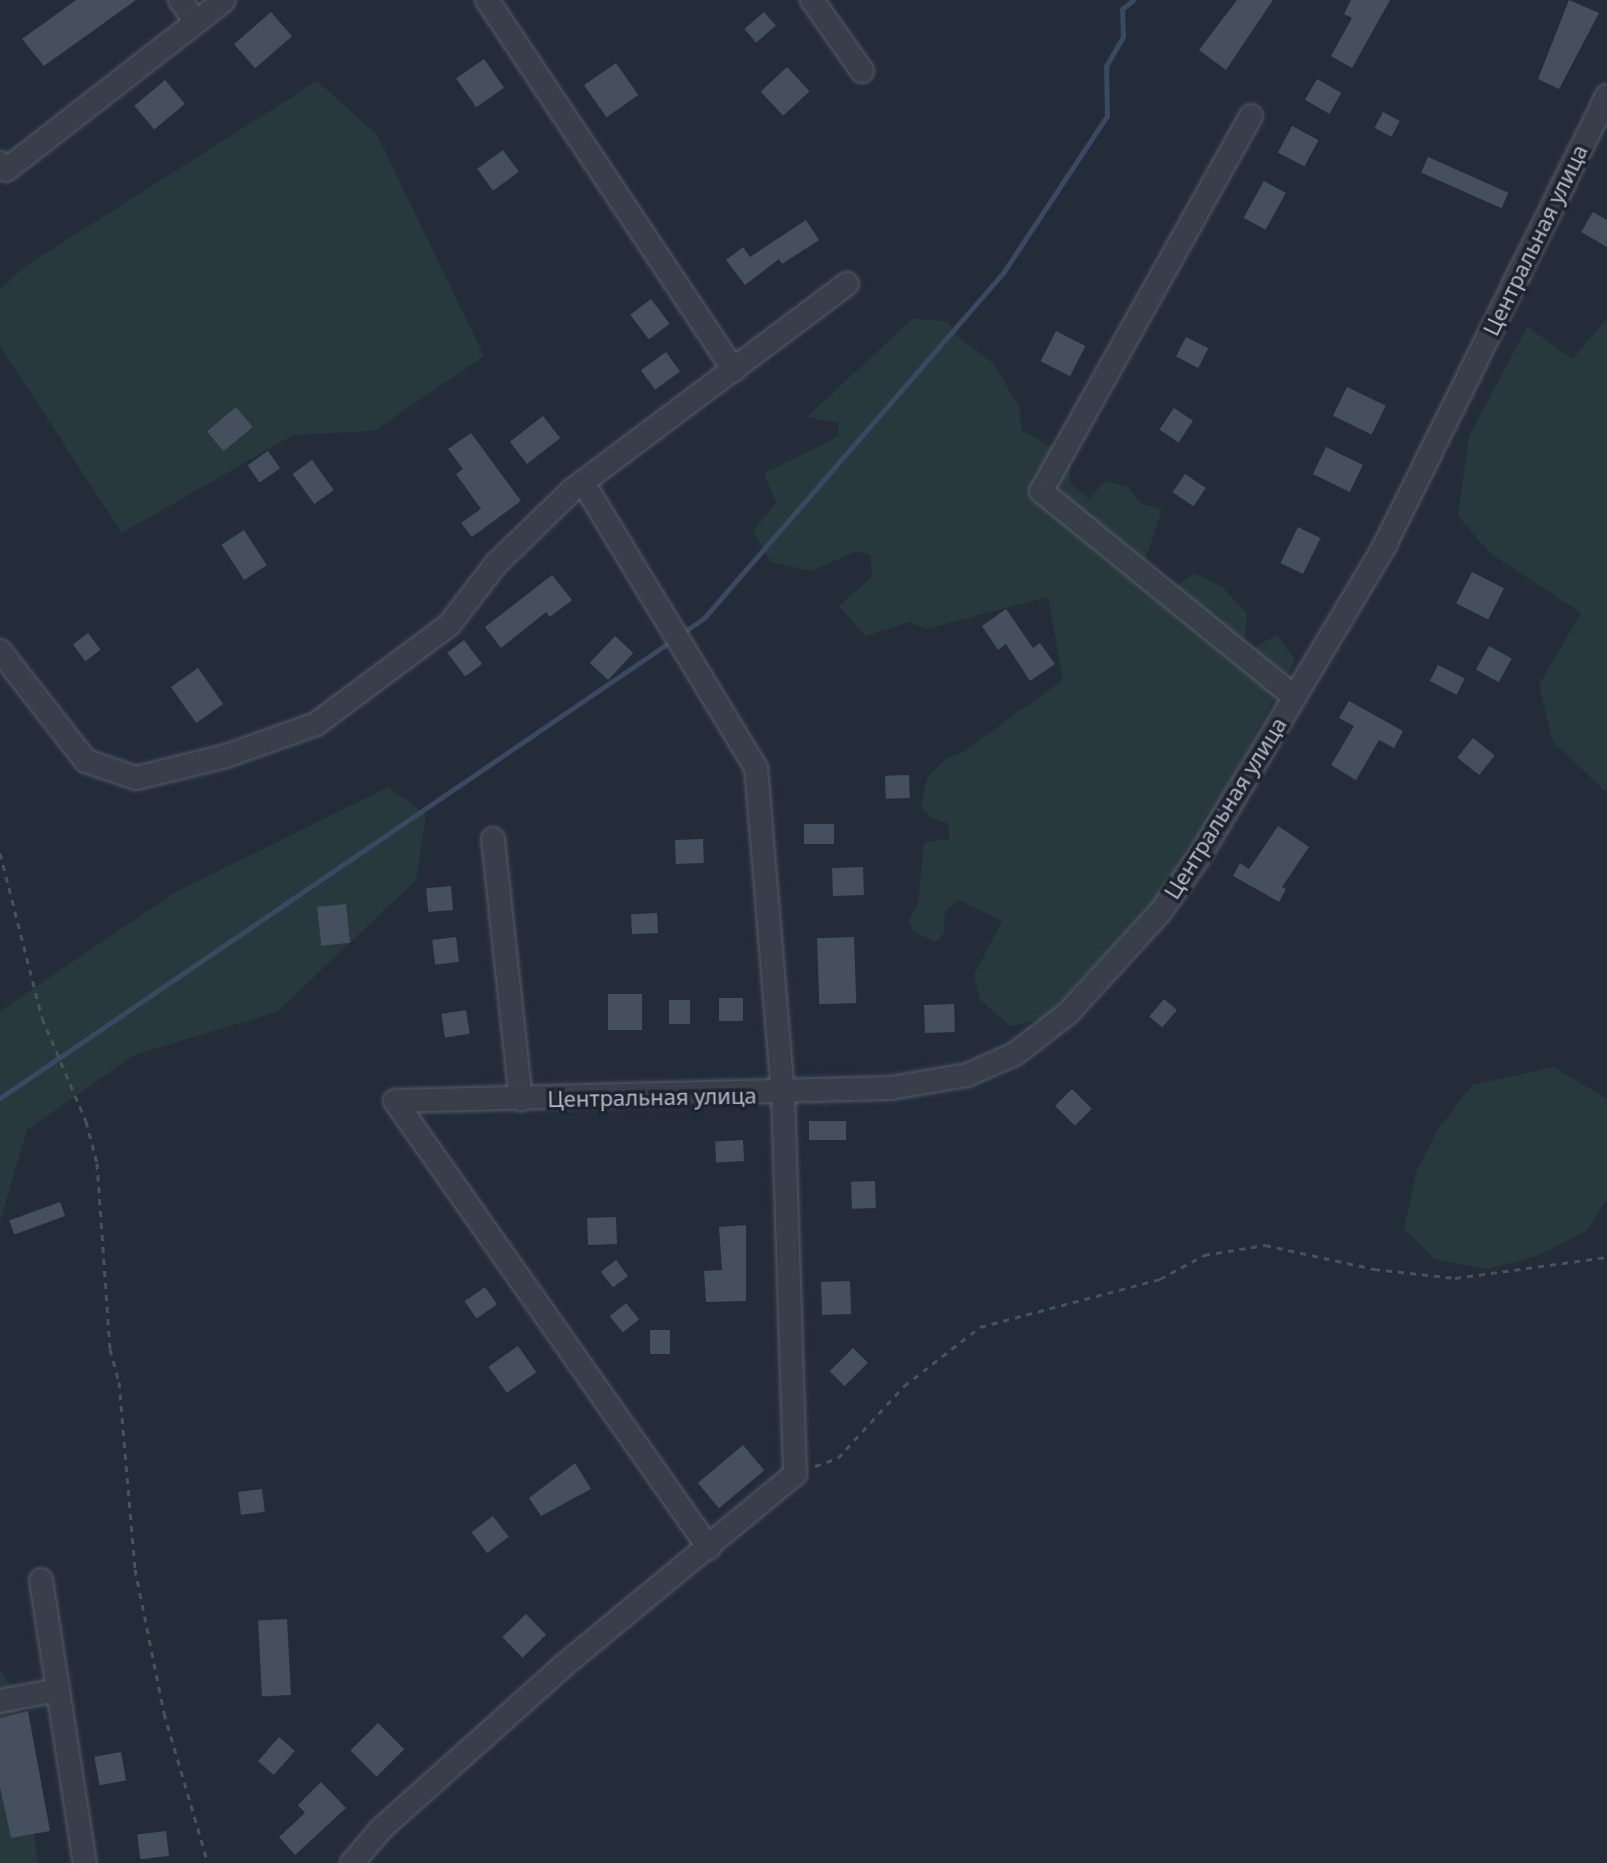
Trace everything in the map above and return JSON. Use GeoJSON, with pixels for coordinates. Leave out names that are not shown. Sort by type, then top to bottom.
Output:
{"type":"FeatureCollection","features":[{"type":"Feature","properties":{"kind":"street"},"geometry":{"type":"LineString","coordinates":[[180,0],[196,22]]}},
{"type":"Feature","properties":{"kind":"street"},"geometry":{"type":"LineString","coordinates":[[3,166],[224,0]]}},
{"type":"Feature","properties":{"kind":"street"},"geometry":{"type":"LineString","coordinates":[[487,0],[734,370]]}},
{"type":"Feature","properties":{"kind":"street"},"geometry":{"type":"LineString","coordinates":[[812,0],[862,71]]}},
{"type":"Feature","properties":{"kind":"street","name":"Центральная улица"},"geometry":{"type":"LineString","coordinates":[[709,1548],[395,1101],[783,1095],[891,1088],[967,1075],[1015,1054],[1057,1022],[1110,971],[1161,911],[1384,547],[1607,96]]}},
{"type":"Feature","properties":{"kind":"street"},"geometry":{"type":"LineString","coordinates":[[1251,116],[1041,491],[1293,696]]}},
{"type":"Feature","properties":{"kind":"street"},"geometry":{"type":"LineString","coordinates":[[0,651],[86,761],[136,778],[226,756],[316,724],[449,625],[496,564],[583,482],[847,284]]}},
{"type":"Feature","properties":{"kind":"street"},"geometry":{"type":"LineString","coordinates":[[352,1863],[382,1828],[563,1666],[795,1474],[783,1095],[756,768],[583,482]]}},
{"type":"Feature","properties":{"kind":"street"},"geometry":{"type":"LineString","coordinates":[[493,839],[521,1099]]}},
{"type":"Feature","properties":{"kind":"street"},"geometry":{"type":"LineString","coordinates":[[41,1580],[85,1863]]}},
{"type":"Feature","properties":{"kind":"street"},"geometry":{"type":"LineString","coordinates":[[0,1701],[58,1690]]}},
{"type":"Feature","properties":{"kind":"path"},"geometry":{"type":"LineString","coordinates":[[0,853],[19,912],[42,1018],[86,1121],[97,1163],[110,1349],[119,1382],[135,1569],[164,1713],[208,1863]]}},
{"type":"Feature","properties":{"kind":"path"},"geometry":{"type":"LineString","coordinates":[[795,1474],[838,1458],[904,1386],[980,1327],[1160,1279],[1204,1255],[1265,1245],[1374,1269],[1455,1278],[1607,1257]]}},
{"type":"Feature","properties":{"kind":"shaded area"},"geometry":{"type":"Polygon","coordinates":[[[317,81],[377,135],[484,356],[374,431],[293,435],[122,533],[0,346],[0,289],[27,265],[317,81]]]}},
{"type":"Feature","properties":{"kind":"shaded area"},"geometry":{"type":"Polygon","coordinates":[[[1607,318],[1605,791],[1553,742],[1539,685],[1581,613],[1491,554],[1458,516],[1469,436],[1527,327],[1573,359],[1607,318]]]}},
{"type":"Feature","properties":{"kind":"shaded area"},"geometry":{"type":"Polygon","coordinates":[[[912,319],[947,321],[959,338],[993,363],[1019,407],[1022,431],[1070,457],[1070,483],[1089,499],[1105,481],[1128,487],[1140,503],[1162,509],[1144,564],[1151,582],[1177,585],[1194,574],[1221,586],[1247,613],[1244,653],[1277,635],[1295,660],[1206,825],[1163,891],[1044,1019],[1010,1026],[980,1000],[974,975],[1002,921],[958,900],[945,912],[944,933],[935,942],[913,931],[909,920],[918,903],[924,843],[949,839],[949,824],[932,818],[921,807],[927,778],[946,759],[963,752],[1063,680],[1048,597],[926,629],[910,622],[865,636],[839,606],[872,577],[870,555],[856,551],[812,571],[771,562],[753,531],[776,503],[764,473],[839,436],[838,423],[807,417],[912,319]]]}},
{"type":"Feature","properties":{"kind":"shaded area"},"geometry":{"type":"Polygon","coordinates":[[[388,787],[426,815],[416,880],[277,1012],[134,1055],[27,1130],[0,1221],[0,1011],[173,894],[388,787]]]}},
{"type":"Feature","properties":{"kind":"shaded area"},"geometry":{"type":"Polygon","coordinates":[[[1554,1067],[1607,1099],[1607,1199],[1587,1231],[1540,1255],[1488,1269],[1434,1259],[1404,1229],[1417,1170],[1437,1131],[1472,1085],[1554,1067]]]}},
{"type":"Feature","properties":{"kind":"shaded area"},"geometry":{"type":"Polygon","coordinates":[[[0,1669],[15,1694],[38,1863],[0,1863],[0,1669]]]}},
{"type":"Feature","properties":{"kind":"building"},"geometry":{"type":"Polygon","coordinates":[[[76,0],[136,0],[44,66],[22,39],[76,0]]]}},
{"type":"Feature","properties":{"kind":"building"},"geometry":{"type":"Polygon","coordinates":[[[1237,0],[1273,0],[1226,70],[1199,50],[1237,0]]]}},
{"type":"Feature","properties":{"kind":"building"},"geometry":{"type":"Polygon","coordinates":[[[1351,0],[1390,0],[1352,68],[1331,56],[1352,18],[1344,14],[1351,0]]]}},
{"type":"Feature","properties":{"kind":"building"},"geometry":{"type":"Polygon","coordinates":[[[1569,0],[1599,13],[1559,89],[1538,79],[1569,0]]]}},
{"type":"Feature","properties":{"kind":"building"},"geometry":{"type":"Polygon","coordinates":[[[271,12],[292,36],[255,68],[234,44],[271,12]]]}},
{"type":"Feature","properties":{"kind":"building"},"geometry":{"type":"Polygon","coordinates":[[[764,12],[776,26],[756,43],[744,29],[764,12]]]}},
{"type":"Feature","properties":{"kind":"building"},"geometry":{"type":"Polygon","coordinates":[[[484,59],[504,88],[476,107],[456,79],[484,59]]]}},
{"type":"Feature","properties":{"kind":"building"},"geometry":{"type":"Polygon","coordinates":[[[616,63],[638,95],[606,117],[584,85],[616,63]]]}},
{"type":"Feature","properties":{"kind":"building"},"geometry":{"type":"Polygon","coordinates":[[[787,67],[810,91],[783,116],[761,92],[787,67]]]}},
{"type":"Feature","properties":{"kind":"building"},"geometry":{"type":"Polygon","coordinates":[[[1317,79],[1341,93],[1329,114],[1305,100],[1317,79]]]}},
{"type":"Feature","properties":{"kind":"building"},"geometry":{"type":"Polygon","coordinates":[[[165,80],[185,104],[154,129],[134,106],[165,80]]]}},
{"type":"Feature","properties":{"kind":"building"},"geometry":{"type":"Polygon","coordinates":[[[1383,112],[1400,121],[1391,137],[1375,128],[1383,112]]]}},
{"type":"Feature","properties":{"kind":"building"},"geometry":{"type":"Polygon","coordinates":[[[1292,126],[1318,140],[1304,167],[1278,152],[1292,126]]]}},
{"type":"Feature","properties":{"kind":"building"},"geometry":{"type":"Polygon","coordinates":[[[503,150],[519,172],[493,191],[477,169],[503,150]]]}},
{"type":"Feature","properties":{"kind":"building"},"geometry":{"type":"Polygon","coordinates":[[[1428,157],[1508,193],[1501,208],[1421,173],[1428,157]]]}},
{"type":"Feature","properties":{"kind":"building"},"geometry":{"type":"Polygon","coordinates":[[[1264,181],[1286,193],[1266,230],[1244,218],[1264,181]]]}},
{"type":"Feature","properties":{"kind":"building"},"geometry":{"type":"Polygon","coordinates":[[[1593,212],[1607,220],[1607,247],[1581,232],[1593,212]]]}},
{"type":"Feature","properties":{"kind":"building"},"geometry":{"type":"Polygon","coordinates":[[[806,220],[819,240],[782,264],[779,259],[745,285],[726,260],[743,247],[750,257],[806,220]]]}},
{"type":"Feature","properties":{"kind":"building"},"geometry":{"type":"Polygon","coordinates":[[[651,299],[670,324],[649,339],[630,315],[651,299]]]}},
{"type":"Feature","properties":{"kind":"building"},"geometry":{"type":"Polygon","coordinates":[[[1056,331],[1085,346],[1070,376],[1041,361],[1056,331]]]}},
{"type":"Feature","properties":{"kind":"building"},"geometry":{"type":"Polygon","coordinates":[[[1186,337],[1208,348],[1198,368],[1176,357],[1186,337]]]}},
{"type":"Feature","properties":{"kind":"building"},"geometry":{"type":"Polygon","coordinates":[[[666,352],[680,371],[655,390],[641,370],[666,352]]]}},
{"type":"Feature","properties":{"kind":"building"},"geometry":{"type":"Polygon","coordinates":[[[1347,387],[1386,406],[1372,435],[1333,416],[1347,387]]]}},
{"type":"Feature","properties":{"kind":"building"},"geometry":{"type":"Polygon","coordinates":[[[236,407],[253,427],[224,451],[207,431],[236,407]]]}},
{"type":"Feature","properties":{"kind":"building"},"geometry":{"type":"Polygon","coordinates":[[[1174,408],[1193,421],[1179,442],[1159,430],[1174,408]]]}},
{"type":"Feature","properties":{"kind":"building"},"geometry":{"type":"Polygon","coordinates":[[[543,416],[560,438],[527,464],[510,442],[543,416]]]}},
{"type":"Feature","properties":{"kind":"building"},"geometry":{"type":"Polygon","coordinates":[[[471,433],[521,501],[472,537],[461,523],[481,509],[456,474],[463,469],[448,449],[471,433]]]}},
{"type":"Feature","properties":{"kind":"building"},"geometry":{"type":"Polygon","coordinates":[[[1326,447],[1363,465],[1350,492],[1313,474],[1326,447]]]}},
{"type":"Feature","properties":{"kind":"building"},"geometry":{"type":"Polygon","coordinates":[[[268,451],[280,468],[260,483],[248,465],[268,451]]]}},
{"type":"Feature","properties":{"kind":"building"},"geometry":{"type":"Polygon","coordinates":[[[312,460],[334,490],[314,504],[293,474],[312,460]]]}},
{"type":"Feature","properties":{"kind":"building"},"geometry":{"type":"Polygon","coordinates":[[[1185,474],[1206,488],[1193,506],[1173,492],[1185,474]]]}},
{"type":"Feature","properties":{"kind":"building"},"geometry":{"type":"Polygon","coordinates":[[[1298,527],[1320,538],[1303,574],[1280,563],[1298,527]]]}},
{"type":"Feature","properties":{"kind":"building"},"geometry":{"type":"Polygon","coordinates":[[[244,530],[267,565],[244,580],[221,545],[244,530]]]}},
{"type":"Feature","properties":{"kind":"building"},"geometry":{"type":"Polygon","coordinates":[[[1472,572],[1504,588],[1488,620],[1456,603],[1472,572]]]}},
{"type":"Feature","properties":{"kind":"building"},"geometry":{"type":"Polygon","coordinates":[[[552,575],[572,600],[550,617],[546,612],[501,648],[485,627],[552,575]]]}},
{"type":"Feature","properties":{"kind":"building"},"geometry":{"type":"Polygon","coordinates":[[[1006,609],[1033,648],[1040,643],[1055,664],[1030,681],[1006,644],[998,650],[982,626],[1006,609]]]}},
{"type":"Feature","properties":{"kind":"building"},"geometry":{"type":"Polygon","coordinates":[[[88,633],[101,650],[85,661],[73,644],[88,633]]]}},
{"type":"Feature","properties":{"kind":"building"},"geometry":{"type":"Polygon","coordinates":[[[615,636],[633,653],[608,680],[590,663],[615,636]]]}},
{"type":"Feature","properties":{"kind":"building"},"geometry":{"type":"Polygon","coordinates":[[[464,640],[482,664],[465,677],[447,653],[464,640]]]}},
{"type":"Feature","properties":{"kind":"building"},"geometry":{"type":"Polygon","coordinates":[[[1489,646],[1512,659],[1499,682],[1476,670],[1489,646]]]}},
{"type":"Feature","properties":{"kind":"building"},"geometry":{"type":"Polygon","coordinates":[[[1438,665],[1465,679],[1457,695],[1430,681],[1438,665]]]}},
{"type":"Feature","properties":{"kind":"building"},"geometry":{"type":"Polygon","coordinates":[[[198,668],[223,704],[196,723],[171,687],[198,668]]]}},
{"type":"Feature","properties":{"kind":"building"},"geometry":{"type":"Polygon","coordinates":[[[1349,701],[1403,731],[1394,748],[1379,740],[1356,780],[1331,765],[1354,726],[1339,718],[1349,701]]]}},
{"type":"Feature","properties":{"kind":"building"},"geometry":{"type":"Polygon","coordinates":[[[1473,738],[1495,756],[1479,775],[1457,757],[1473,738]]]}},
{"type":"Feature","properties":{"kind":"building"},"geometry":{"type":"Polygon","coordinates":[[[909,775],[910,798],[886,799],[885,776],[909,775]]]}},
{"type":"Feature","properties":{"kind":"building"},"geometry":{"type":"Polygon","coordinates":[[[804,824],[834,824],[834,844],[804,844],[804,824]]]}},
{"type":"Feature","properties":{"kind":"building"},"geometry":{"type":"Polygon","coordinates":[[[1278,826],[1309,847],[1282,887],[1286,889],[1279,902],[1233,876],[1240,863],[1249,869],[1278,826]]]}},
{"type":"Feature","properties":{"kind":"building"},"geometry":{"type":"Polygon","coordinates":[[[703,839],[704,863],[676,864],[675,840],[703,839]]]}},
{"type":"Feature","properties":{"kind":"building"},"geometry":{"type":"Polygon","coordinates":[[[863,867],[864,895],[833,896],[832,868],[863,867]]]}},
{"type":"Feature","properties":{"kind":"building"},"geometry":{"type":"Polygon","coordinates":[[[451,886],[453,910],[428,912],[426,888],[451,886]]]}},
{"type":"Feature","properties":{"kind":"building"},"geometry":{"type":"Polygon","coordinates":[[[346,904],[350,943],[321,946],[317,907],[346,904]]]}},
{"type":"Feature","properties":{"kind":"building"},"geometry":{"type":"Polygon","coordinates":[[[657,913],[658,933],[632,934],[631,914],[657,913]]]}},
{"type":"Feature","properties":{"kind":"building"},"geometry":{"type":"Polygon","coordinates":[[[456,937],[459,962],[435,965],[432,940],[456,937]]]}},
{"type":"Feature","properties":{"kind":"building"},"geometry":{"type":"Polygon","coordinates":[[[854,937],[856,1003],[819,1004],[817,938],[854,937]]]}},
{"type":"Feature","properties":{"kind":"building"},"geometry":{"type":"Polygon","coordinates":[[[608,994],[642,994],[642,1030],[608,1030],[608,994]]]}},
{"type":"Feature","properties":{"kind":"building"},"geometry":{"type":"Polygon","coordinates":[[[719,998],[743,998],[743,1021],[719,1021],[719,998]]]}},
{"type":"Feature","properties":{"kind":"building"},"geometry":{"type":"Polygon","coordinates":[[[1164,999],[1177,1010],[1162,1028],[1149,1017],[1164,999]]]}},
{"type":"Feature","properties":{"kind":"building"},"geometry":{"type":"Polygon","coordinates":[[[669,1000],[690,1000],[690,1024],[669,1024],[669,1000]]]}},
{"type":"Feature","properties":{"kind":"building"},"geometry":{"type":"Polygon","coordinates":[[[954,1004],[955,1032],[925,1033],[924,1005],[954,1004]]]}},
{"type":"Feature","properties":{"kind":"building"},"geometry":{"type":"Polygon","coordinates":[[[466,1010],[470,1034],[445,1038],[441,1014],[466,1010]]]}},
{"type":"Feature","properties":{"kind":"building"},"geometry":{"type":"Polygon","coordinates":[[[1072,1089],[1092,1109],[1075,1126],[1055,1106],[1072,1089]]]}},
{"type":"Feature","properties":{"kind":"building"},"geometry":{"type":"Polygon","coordinates":[[[809,1121],[846,1121],[846,1140],[809,1140],[809,1121]]]}},
{"type":"Feature","properties":{"kind":"building"},"geometry":{"type":"Polygon","coordinates":[[[743,1140],[744,1161],[716,1162],[715,1141],[743,1140]]]}},
{"type":"Feature","properties":{"kind":"building"},"geometry":{"type":"Polygon","coordinates":[[[875,1181],[876,1208],[852,1209],[851,1182],[875,1181]]]}},
{"type":"Feature","properties":{"kind":"building"},"geometry":{"type":"Polygon","coordinates":[[[60,1202],[65,1216],[14,1235],[9,1220],[60,1202]]]}},
{"type":"Feature","properties":{"kind":"building"},"geometry":{"type":"Polygon","coordinates":[[[616,1217],[617,1244],[588,1245],[587,1218],[616,1217]]]}},
{"type":"Feature","properties":{"kind":"building"},"geometry":{"type":"Polygon","coordinates":[[[746,1225],[746,1301],[706,1302],[704,1271],[722,1270],[719,1227],[746,1225]]]}},
{"type":"Feature","properties":{"kind":"building"},"geometry":{"type":"Polygon","coordinates":[[[616,1260],[628,1276],[613,1287],[601,1271],[616,1260]]]}},
{"type":"Feature","properties":{"kind":"building"},"geometry":{"type":"Polygon","coordinates":[[[850,1281],[851,1314],[822,1315],[821,1282],[850,1281]]]}},
{"type":"Feature","properties":{"kind":"building"},"geometry":{"type":"Polygon","coordinates":[[[485,1287],[497,1304],[477,1319],[465,1301],[485,1287]]]}},
{"type":"Feature","properties":{"kind":"building"},"geometry":{"type":"Polygon","coordinates":[[[626,1303],[639,1319],[623,1333],[610,1316],[626,1303]]]}},
{"type":"Feature","properties":{"kind":"building"},"geometry":{"type":"Polygon","coordinates":[[[650,1330],[670,1330],[670,1354],[650,1354],[650,1330]]]}},
{"type":"Feature","properties":{"kind":"building"},"geometry":{"type":"Polygon","coordinates":[[[518,1346],[536,1372],[507,1393],[489,1367],[518,1346]]]}},
{"type":"Feature","properties":{"kind":"building"},"geometry":{"type":"Polygon","coordinates":[[[853,1348],[868,1363],[845,1386],[830,1371],[853,1348]]]}},
{"type":"Feature","properties":{"kind":"building"},"geometry":{"type":"Polygon","coordinates":[[[743,1445],[764,1470],[719,1508],[698,1483],[743,1445]]]}},
{"type":"Feature","properties":{"kind":"building"},"geometry":{"type":"Polygon","coordinates":[[[575,1463],[591,1489],[541,1516],[529,1498],[575,1463]]]}},
{"type":"Feature","properties":{"kind":"building"},"geometry":{"type":"Polygon","coordinates":[[[262,1489],[265,1512],[241,1515],[238,1492],[262,1489]]]}},
{"type":"Feature","properties":{"kind":"building"},"geometry":{"type":"Polygon","coordinates":[[[493,1516],[509,1537],[487,1553],[471,1532],[493,1516]]]}},
{"type":"Feature","properties":{"kind":"building"},"geometry":{"type":"Polygon","coordinates":[[[526,1614],[546,1635],[522,1658],[502,1637],[526,1614]]]}},
{"type":"Feature","properties":{"kind":"building"},"geometry":{"type":"Polygon","coordinates":[[[287,1619],[291,1695],[262,1696],[258,1621],[287,1619]]]}},
{"type":"Feature","properties":{"kind":"building"},"geometry":{"type":"Polygon","coordinates":[[[28,1711],[50,1831],[11,1838],[0,1787],[0,1718],[28,1711]]]}},
{"type":"Feature","properties":{"kind":"building"},"geometry":{"type":"Polygon","coordinates":[[[378,1723],[404,1749],[377,1777],[350,1751],[378,1723]]]}},
{"type":"Feature","properties":{"kind":"building"},"geometry":{"type":"Polygon","coordinates":[[[279,1737],[295,1751],[274,1775],[258,1761],[279,1737]]]}},
{"type":"Feature","properties":{"kind":"building"},"geometry":{"type":"Polygon","coordinates":[[[121,1752],[126,1781],[99,1785],[94,1757],[121,1752]]]}},
{"type":"Feature","properties":{"kind":"building"},"geometry":{"type":"Polygon","coordinates":[[[321,1782],[346,1808],[295,1855],[279,1837],[305,1813],[298,1805],[321,1782]]]}},
{"type":"Feature","properties":{"kind":"building"},"geometry":{"type":"Polygon","coordinates":[[[166,1831],[169,1856],[140,1859],[137,1835],[166,1831]]]}},
{"type":"Feature","properties":{"kind":"waterway"},"geometry":{"type":"LineString","coordinates":[[681,634],[704,618],[1003,273],[1107,116],[1106,66],[1123,36],[1122,9],[1133,0]]}},
{"type":"Feature","properties":{"kind":"waterway"},"geometry":{"type":"LineString","coordinates":[[0,1098],[673,640]]}}]}
